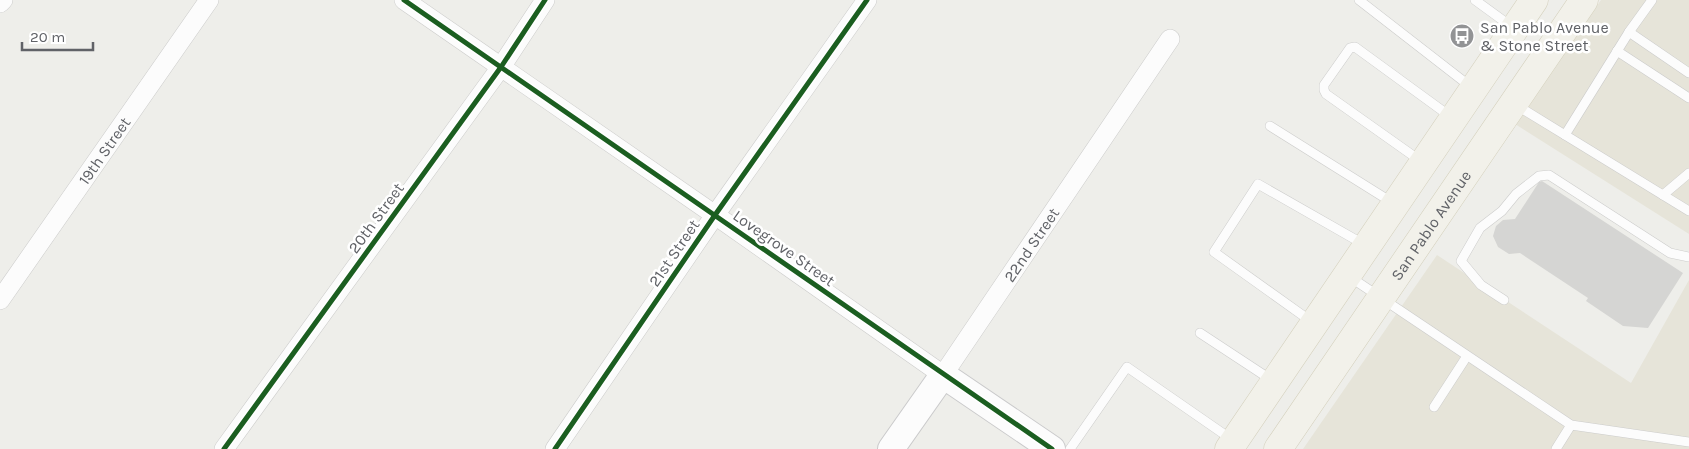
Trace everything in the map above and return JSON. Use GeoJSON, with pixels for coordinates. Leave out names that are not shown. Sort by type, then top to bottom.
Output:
{"type":"FeatureCollection","features":[{"type":"Feature","properties":{"kind":"main road"},"geometry":{"type":"LineString","coordinates":[[1232,445],[1534,0]]}},
{"type":"Feature","properties":{"kind":"main road"},"geometry":{"type":"LineString","coordinates":[[1530,78],[1531,32],[1552,0]]}},
{"type":"Feature","properties":{"kind":"main road","name":"San Pablo Avenue"},"geometry":{"type":"LineString","coordinates":[[1278,449],[1584,0]]}},
{"type":"Feature","properties":{"kind":"street"},"geometry":{"type":"LineString","coordinates":[[0,3],[3,0]]}},
{"type":"Feature","properties":{"kind":"street","name":"19th Street"},"geometry":{"type":"LineString","coordinates":[[0,300],[209,0]]}},
{"type":"Feature","properties":{"kind":"street","name":"Lovegrove Street"},"geometry":{"type":"LineString","coordinates":[[404,0],[942,375],[1052,449]]}},
{"type":"Feature","properties":{"kind":"street","name":"20th Street"},"geometry":{"type":"LineString","coordinates":[[224,449],[500,67],[545,0]]}},
{"type":"Feature","properties":{"kind":"street","name":"21st Street"},"geometry":{"type":"LineString","coordinates":[[556,449],[715,215],[867,0]]}},
{"type":"Feature","properties":{"kind":"street","name":"22nd Street"},"geometry":{"type":"LineString","coordinates":[[891,449],[1170,39]]}},
{"type":"Feature","properties":{"kind":"lane"},"geometry":{"type":"LineString","coordinates":[[1359,0],[1473,89]]}},
{"type":"Feature","properties":{"kind":"lane"},"geometry":{"type":"LineString","coordinates":[[1475,0],[1514,28]]}},
{"type":"Feature","properties":{"kind":"lane"},"geometry":{"type":"LineString","coordinates":[[1565,135],[1629,32],[1652,0]]}},
{"type":"Feature","properties":{"kind":"lane"},"geometry":{"type":"LineString","coordinates":[[1629,32],[1689,73]]}},
{"type":"Feature","properties":{"kind":"lane"},"geometry":{"type":"LineString","coordinates":[[1424,163],[1326,94],[1324,85],[1350,48],[1355,46],[1453,119]]}},
{"type":"Feature","properties":{"kind":"lane"},"geometry":{"type":"LineString","coordinates":[[1617,51],[1689,98]]}},
{"type":"Feature","properties":{"kind":"lane"},"geometry":{"type":"LineString","coordinates":[[1513,103],[1689,211]]}},
{"type":"Feature","properties":{"kind":"lane"},"geometry":{"type":"LineString","coordinates":[[1270,126],[1395,204]]}},
{"type":"Feature","properties":{"kind":"lane"},"geometry":{"type":"LineString","coordinates":[[1504,300],[1481,285],[1461,261],[1480,228],[1502,210],[1516,194],[1539,176],[1549,174],[1670,253],[1689,257]]}},
{"type":"Feature","properties":{"kind":"lane"},"geometry":{"type":"LineString","coordinates":[[1663,195],[1689,174]]}},
{"type":"Feature","properties":{"kind":"lane"},"geometry":{"type":"LineString","coordinates":[[1314,324],[1214,252],[1258,184],[1367,246]]}},
{"type":"Feature","properties":{"kind":"lane"},"geometry":{"type":"LineString","coordinates":[[1347,275],[1571,425],[1689,442]]}},
{"type":"Feature","properties":{"kind":"lane"},"geometry":{"type":"LineString","coordinates":[[1200,332],[1275,382]]}},
{"type":"Feature","properties":{"kind":"lane"},"geometry":{"type":"LineString","coordinates":[[1434,407],[1467,356]]}},
{"type":"Feature","properties":{"kind":"lane"},"geometry":{"type":"LineString","coordinates":[[1070,449],[1127,367],[1232,445]]}},
{"type":"Feature","properties":{"kind":"lane"},"geometry":{"type":"LineString","coordinates":[[1556,449],[1571,425]]}},
{"type":"Feature","properties":{"kind":"shaded area"},"geometry":{"type":"Polygon","coordinates":[[[1601,0],[1689,0],[1689,234],[1515,124],[1601,0]]]}},
{"type":"Feature","properties":{"kind":"shaded area"},"geometry":{"type":"Polygon","coordinates":[[[1437,255],[1631,383],[1689,280],[1689,449],[1303,449],[1437,255]]]}},
{"type":"Feature","properties":{"kind":"building"},"geometry":{"type":"Polygon","coordinates":[[[1542,181],[1683,273],[1648,328],[1623,326],[1586,301],[1588,298],[1520,253],[1509,254],[1498,247],[1493,236],[1496,226],[1503,220],[1515,219],[1539,182],[1542,181]]]}},
{"type":"Feature","properties":{"kind":"cycle path"},"geometry":{"type":"LineString","coordinates":[[404,0],[1052,449]]}},
{"type":"Feature","properties":{"kind":"cycle path"},"geometry":{"type":"LineString","coordinates":[[224,449],[501,67],[545,0]]}},
{"type":"Feature","properties":{"kind":"cycle path"},"geometry":{"type":"LineString","coordinates":[[555,449],[715,215],[867,0]]}},
{"type":"Feature","properties":{"kind":"place","name":"San Pablo Avenue & Stone Street"},"geometry":{"type":"Point","coordinates":[1462,36]}}]}
